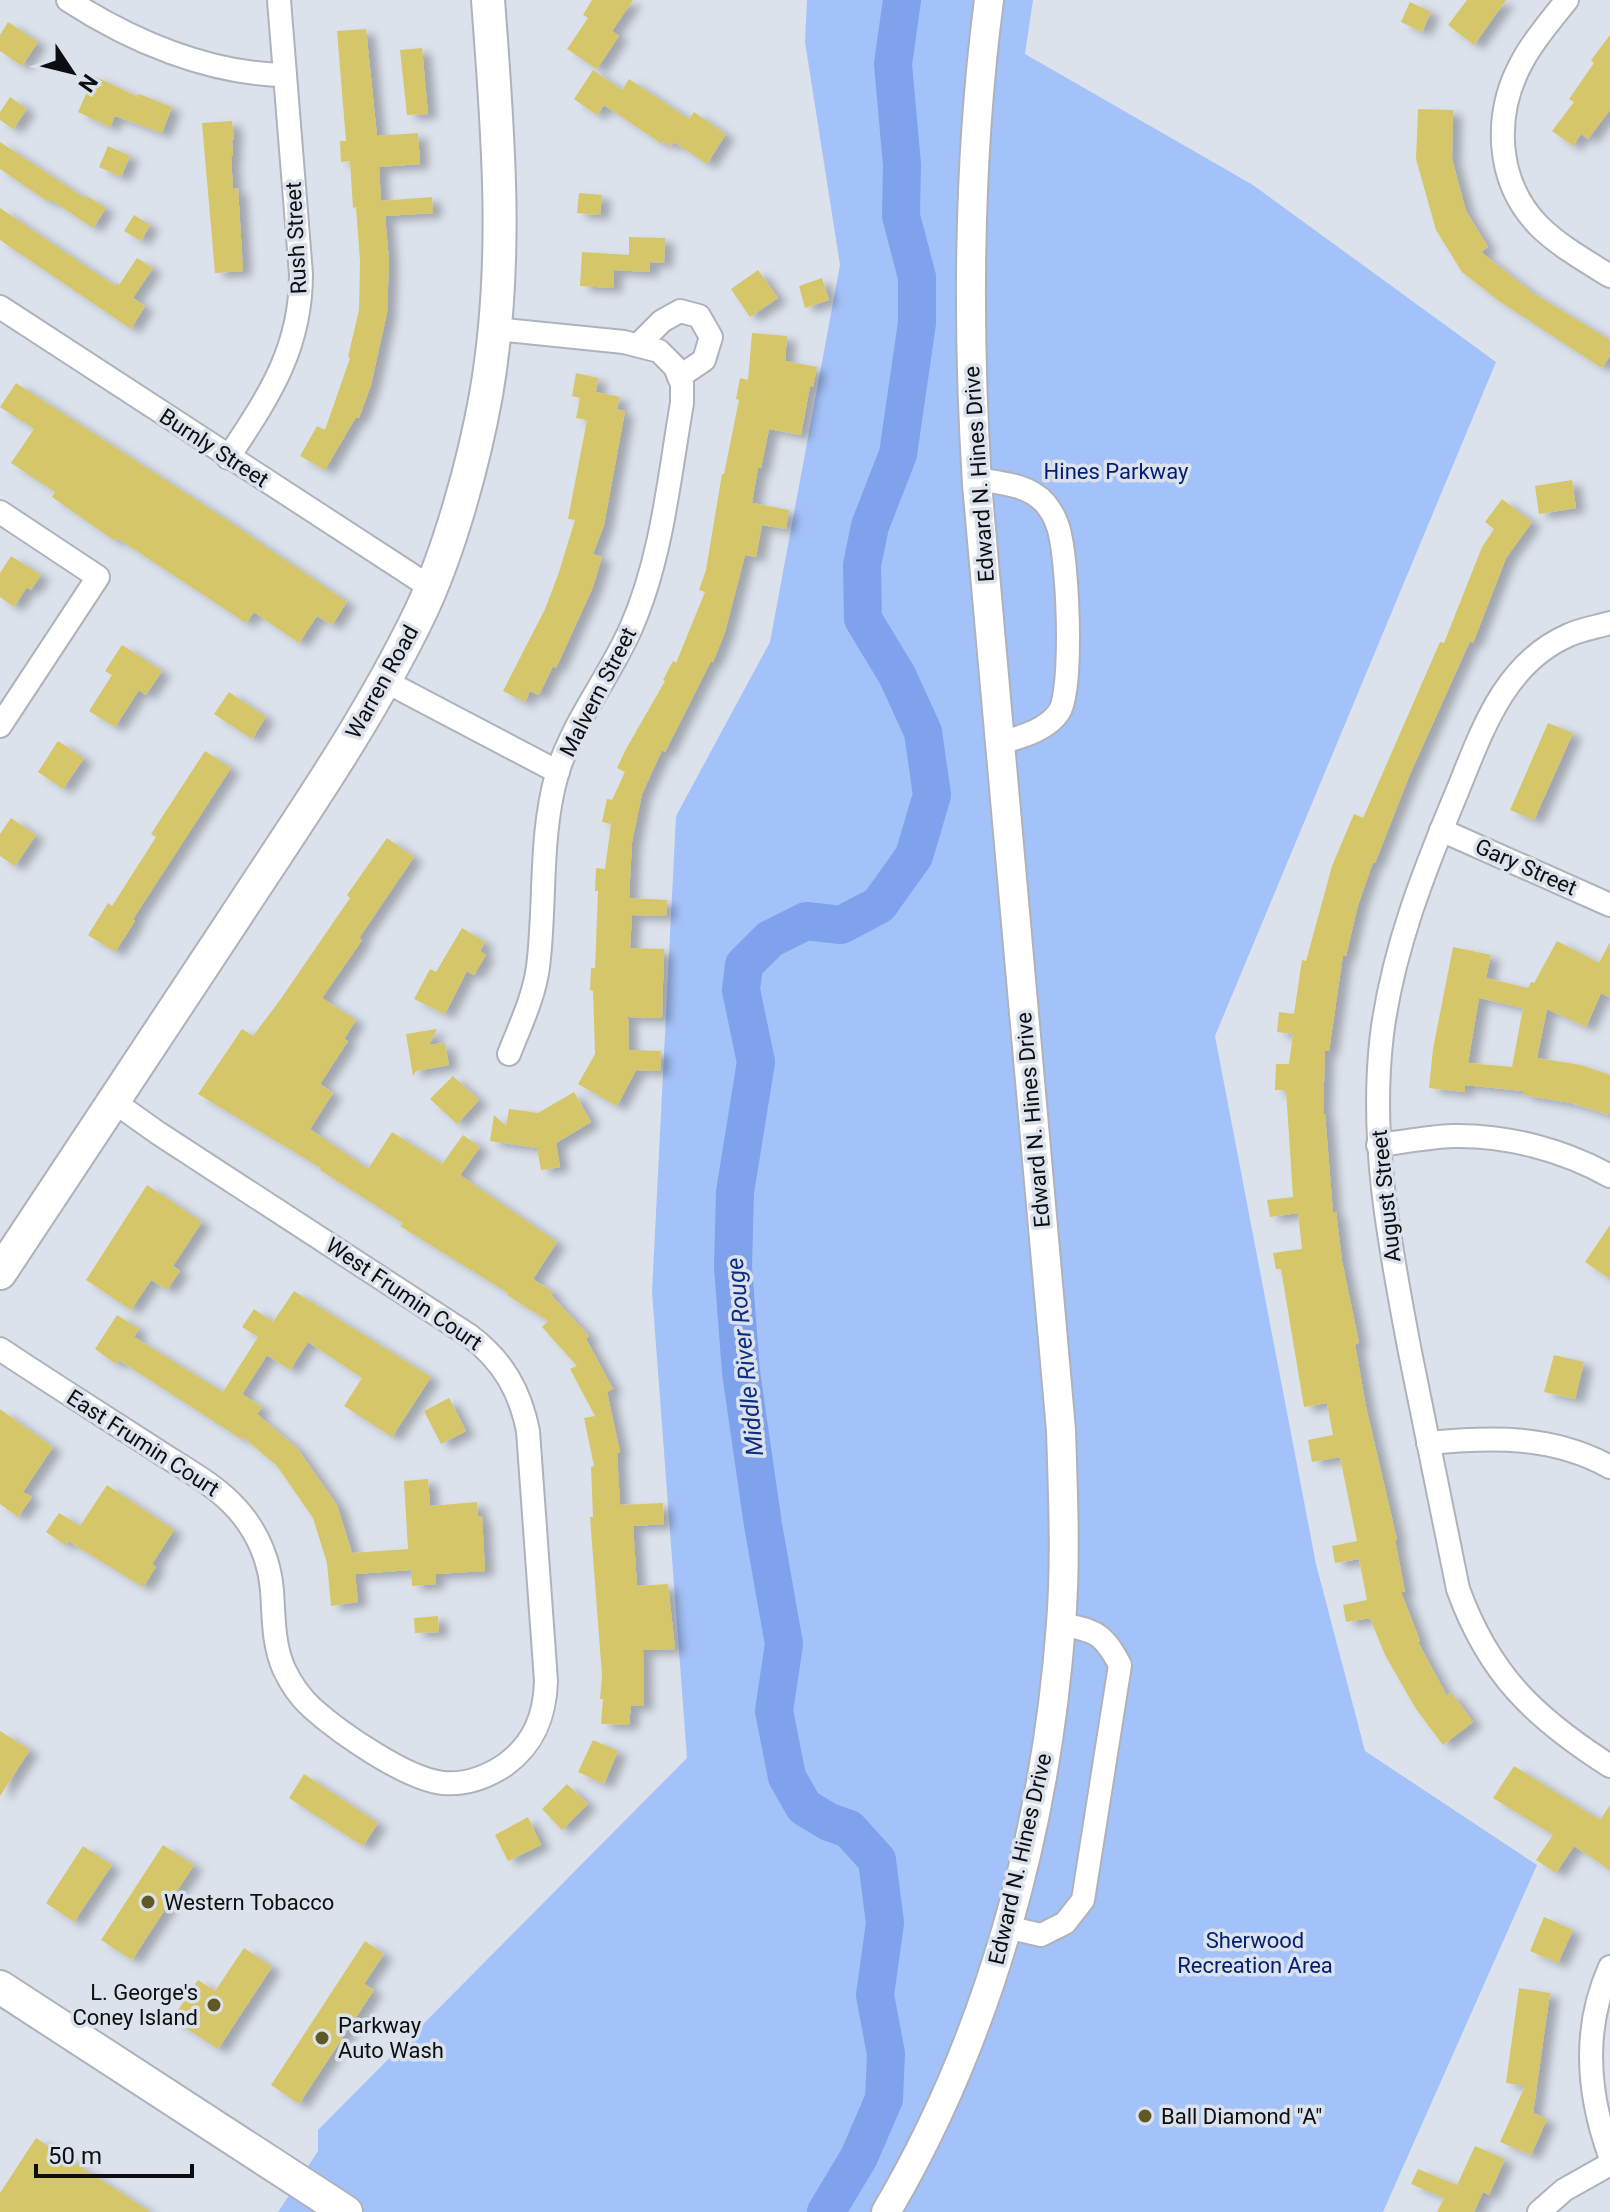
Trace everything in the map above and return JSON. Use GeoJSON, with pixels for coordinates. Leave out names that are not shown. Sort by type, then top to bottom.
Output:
{"type":"FeatureCollection","features":[{"type":"Feature","properties":{"kind":"main road","name":"Warren Road"},"geometry":{"type":"LineString","coordinates":[[0,1273],[346,749],[423,608],[455,519],[472,458],[486,396],[496,329],[501,239],[500,160],[488,0]]}},
{"type":"Feature","properties":{"kind":"main road"},"geometry":{"type":"LineString","coordinates":[[0,1987],[346,2212]]}},
{"type":"Feature","properties":{"kind":"street"},"geometry":{"type":"LineString","coordinates":[[68,0],[118,29],[195,60],[257,74],[285,75]]}},
{"type":"Feature","properties":{"kind":"street","name":"Rush Street"},"geometry":{"type":"LineString","coordinates":[[228,458],[280,374],[299,316],[301,274],[279,0]]}},
{"type":"Feature","properties":{"kind":"street","name":"Edward N. Hines Drive"},"geometry":{"type":"LineString","coordinates":[[886,2212],[913,2164],[951,2082],[992,1977],[1028,1843],[1046,1751],[1061,1624],[1064,1526],[1061,1430],[977,479],[970,280],[979,74],[989,0]]}},
{"type":"Feature","properties":{"kind":"street"},"geometry":{"type":"LineString","coordinates":[[1567,0],[1523,59],[1508,96],[1502,147],[1509,178],[1520,201],[1540,227],[1610,276]]}},
{"type":"Feature","properties":{"kind":"street","name":"Burnly Street"},"geometry":{"type":"LineString","coordinates":[[0,307],[430,587]]}},
{"type":"Feature","properties":{"kind":"street"},"geometry":{"type":"LineString","coordinates":[[496,329],[639,344],[659,351],[675,367],[679,377],[704,360],[711,337],[699,316],[680,311],[662,321],[639,344]]}},
{"type":"Feature","properties":{"kind":"street","name":"Malvern Street"},"geometry":{"type":"LineString","coordinates":[[509,1054],[538,967],[543,868],[551,797],[579,722],[631,629],[647,587],[682,403],[679,377]]}},
{"type":"Feature","properties":{"kind":"street"},"geometry":{"type":"LineString","coordinates":[[977,479],[1019,486],[1044,502],[1058,526],[1068,605],[1067,687],[1059,713],[1035,732],[1000,743]]}},
{"type":"Feature","properties":{"kind":"street"},"geometry":{"type":"LineString","coordinates":[[0,512],[98,577],[0,726]]}},
{"type":"Feature","properties":{"kind":"street","name":"August Street"},"geometry":{"type":"LineString","coordinates":[[1600,626],[1570,634],[1542,649],[1510,680],[1480,738],[1410,910],[1391,983],[1378,1070],[1378,1145],[1389,1241],[1458,1589],[1477,1635],[1498,1671],[1525,1702],[1556,1730],[1610,1766]]}},
{"type":"Feature","properties":{"kind":"street"},"geometry":{"type":"LineString","coordinates":[[385,681],[558,772]]}},
{"type":"Feature","properties":{"kind":"street","name":"Gary Street"},"geometry":{"type":"LineString","coordinates":[[1441,830],[1610,905]]}},
{"type":"Feature","properties":{"kind":"street","name":"West Frumin Court"},"geometry":{"type":"LineString","coordinates":[[113,1101],[470,1336],[497,1361],[518,1393],[528,1431],[540,1586]]}},
{"type":"Feature","properties":{"kind":"street"},"geometry":{"type":"LineString","coordinates":[[1378,1145],[1451,1136],[1501,1139],[1574,1159],[1610,1176]]}},
{"type":"Feature","properties":{"kind":"street","name":"East Frumin Court"},"geometry":{"type":"LineString","coordinates":[[0,1349],[200,1479],[236,1507],[248,1522],[265,1556],[272,1587],[278,1651],[291,1683],[312,1708],[336,1727],[399,1768],[422,1779],[445,1783],[479,1779],[515,1758],[538,1727],[546,1701],[540,1586]]}},
{"type":"Feature","properties":{"kind":"street"},"geometry":{"type":"LineString","coordinates":[[1428,1443],[1517,1438],[1564,1448],[1610,1467]]}},
{"type":"Feature","properties":{"kind":"street"},"geometry":{"type":"LineString","coordinates":[[1006,1927],[1041,1935],[1065,1923],[1083,1900],[1120,1665],[1109,1643],[1094,1630],[1061,1624]]}},
{"type":"Feature","properties":{"kind":"street"},"geometry":{"type":"LineString","coordinates":[[1610,1967],[1596,2012],[1590,2069],[1594,2100],[1610,2156]]}},
{"type":"Feature","properties":{"kind":"street"},"geometry":{"type":"LineString","coordinates":[[1539,2212],[1564,2190],[1610,2164]]}},
{"type":"Feature","properties":{"kind":"green space","name":"Hines Parkway"},"geometry":{"type":"Polygon","coordinates":[[[807,0],[1033,0],[1025,54],[1253,185],[1496,362],[1215,1036],[1316,1564],[1365,1751],[1537,1865],[1383,2212],[278,2212],[318,2151],[318,2130],[687,1758],[652,1292],[676,816],[770,642],[840,265],[805,42],[807,0]]]}},
{"type":"Feature","properties":{"kind":"building"},"geometry":{"type":"Polygon","coordinates":[[[592,0],[633,0],[612,31],[619,36],[597,69],[567,49],[588,18],[583,15],[592,0]]]}},
{"type":"Feature","properties":{"kind":"building"},"geometry":{"type":"Polygon","coordinates":[[[1467,0],[1506,0],[1474,45],[1448,25],[1467,0]]]}},
{"type":"Feature","properties":{"kind":"building"},"geometry":{"type":"Polygon","coordinates":[[[1410,2],[1431,12],[1422,32],[1401,22],[1410,2]]]}},
{"type":"Feature","properties":{"kind":"building"},"geometry":{"type":"Polygon","coordinates":[[[8,22],[38,42],[22,66],[0,51],[0,35],[8,22]]]}},
{"type":"Feature","properties":{"kind":"building"},"geometry":{"type":"Polygon","coordinates":[[[366,29],[377,136],[418,133],[420,164],[379,167],[381,201],[432,197],[433,213],[385,216],[389,261],[387,313],[371,385],[359,418],[356,417],[325,470],[300,456],[317,426],[325,430],[350,358],[359,310],[360,261],[356,207],[353,208],[350,161],[341,162],[340,141],[346,141],[337,31],[366,29]]]}},
{"type":"Feature","properties":{"kind":"building"},"geometry":{"type":"Polygon","coordinates":[[[1610,35],[1610,110],[1588,139],[1581,134],[1573,146],[1552,131],[1574,102],[1569,99],[1594,63],[1591,60],[1610,35]]]}},
{"type":"Feature","properties":{"kind":"building"},"geometry":{"type":"Polygon","coordinates":[[[422,48],[428,114],[407,115],[400,50],[422,48]]]}},
{"type":"Feature","properties":{"kind":"building"},"geometry":{"type":"Polygon","coordinates":[[[593,70],[622,90],[629,79],[689,119],[694,112],[726,134],[707,164],[674,142],[671,146],[664,141],[662,144],[604,105],[597,115],[574,99],[593,70]]]}},
{"type":"Feature","properties":{"kind":"building"},"geometry":{"type":"Polygon","coordinates":[[[94,76],[138,97],[139,94],[172,107],[162,133],[115,116],[110,127],[78,112],[94,76]]]}},
{"type":"Feature","properties":{"kind":"building"},"geometry":{"type":"Polygon","coordinates":[[[10,97],[27,109],[13,129],[0,120],[0,112],[10,97]]]}},
{"type":"Feature","properties":{"kind":"building"},"geometry":{"type":"Polygon","coordinates":[[[1418,109],[1453,110],[1452,159],[1466,211],[1488,247],[1481,252],[1533,293],[1610,340],[1610,356],[1602,368],[1499,301],[1462,272],[1436,230],[1416,159],[1418,109]]]}},
{"type":"Feature","properties":{"kind":"building"},"geometry":{"type":"Polygon","coordinates":[[[232,121],[233,189],[238,188],[243,271],[215,273],[202,123],[232,121]]]}},
{"type":"Feature","properties":{"kind":"building"},"geometry":{"type":"Polygon","coordinates":[[[0,142],[86,199],[87,196],[106,208],[93,228],[0,169],[0,142]]]}},
{"type":"Feature","properties":{"kind":"building"},"geometry":{"type":"Polygon","coordinates":[[[108,146],[130,156],[121,177],[99,167],[108,146]]]}},
{"type":"Feature","properties":{"kind":"building"},"geometry":{"type":"Polygon","coordinates":[[[579,193],[602,195],[600,215],[577,213],[579,193]]]}},
{"type":"Feature","properties":{"kind":"building"},"geometry":{"type":"Polygon","coordinates":[[[0,208],[115,286],[116,283],[119,285],[137,258],[153,268],[133,298],[145,306],[131,329],[0,240],[0,208]]]}},
{"type":"Feature","properties":{"kind":"building"},"geometry":{"type":"Polygon","coordinates":[[[134,215],[150,225],[141,241],[124,231],[134,215]]]}},
{"type":"Feature","properties":{"kind":"building"},"geometry":{"type":"Polygon","coordinates":[[[629,237],[665,238],[664,263],[650,262],[650,272],[614,270],[613,288],[580,286],[582,252],[629,255],[629,237]]]}},
{"type":"Feature","properties":{"kind":"building"},"geometry":{"type":"Polygon","coordinates":[[[758,270],[778,298],[750,317],[731,289],[758,270]]]}},
{"type":"Feature","properties":{"kind":"building"},"geometry":{"type":"Polygon","coordinates":[[[822,278],[829,300],[805,308],[799,286],[822,278]]]}},
{"type":"Feature","properties":{"kind":"building"},"geometry":{"type":"Polygon","coordinates":[[[752,333],[787,336],[785,361],[817,367],[813,387],[810,386],[801,435],[769,429],[761,468],[758,468],[752,503],[789,510],[786,529],[762,525],[756,557],[745,555],[725,632],[713,662],[665,752],[662,750],[642,794],[632,842],[629,898],[667,900],[666,916],[632,915],[630,948],[664,949],[662,1018],[628,1017],[629,1050],[661,1051],[660,1071],[636,1070],[617,1106],[578,1084],[595,1054],[593,991],[590,990],[591,968],[595,968],[596,868],[605,869],[611,824],[602,822],[607,799],[612,800],[625,772],[617,768],[673,661],[676,663],[705,592],[699,590],[706,570],[722,474],[739,400],[736,399],[740,378],[748,380],[752,333]]]}},
{"type":"Feature","properties":{"kind":"building"},"geometry":{"type":"Polygon","coordinates":[[[576,373],[598,378],[596,392],[620,397],[617,409],[625,411],[604,525],[593,554],[602,557],[593,587],[556,668],[553,666],[539,695],[530,691],[525,702],[503,691],[545,609],[575,520],[568,519],[587,420],[576,418],[580,398],[572,396],[576,373]]]}},
{"type":"Feature","properties":{"kind":"building"},"geometry":{"type":"Polygon","coordinates":[[[16,383],[347,602],[332,625],[317,616],[299,643],[254,612],[246,623],[117,538],[115,541],[52,497],[55,492],[11,463],[34,429],[0,407],[16,383]]]}},
{"type":"Feature","properties":{"kind":"building"},"geometry":{"type":"Polygon","coordinates":[[[1572,480],[1576,508],[1539,514],[1535,486],[1572,480]]]}},
{"type":"Feature","properties":{"kind":"building"},"geometry":{"type":"Polygon","coordinates":[[[1502,499],[1532,522],[1506,558],[1473,643],[1470,641],[1373,862],[1358,905],[1346,956],[1343,955],[1329,1051],[1325,1051],[1323,1114],[1333,1213],[1336,1212],[1342,1261],[1359,1343],[1355,1344],[1366,1407],[1397,1540],[1405,1592],[1401,1592],[1418,1642],[1447,1696],[1451,1692],[1473,1722],[1443,1745],[1416,1709],[1385,1655],[1370,1618],[1346,1622],[1343,1605],[1367,1600],[1359,1559],[1335,1563],[1332,1546],[1357,1541],[1340,1457],[1312,1462],[1308,1440],[1333,1435],[1327,1403],[1304,1407],[1281,1269],[1276,1269],[1273,1253],[1302,1249],[1298,1213],[1270,1217],[1267,1200],[1293,1197],[1286,1090],[1275,1090],[1276,1064],[1289,1064],[1293,1034],[1277,1032],[1279,1012],[1294,1014],[1302,960],[1306,961],[1332,866],[1354,814],[1363,818],[1440,642],[1444,643],[1482,547],[1494,529],[1485,522],[1502,499]]]}},
{"type":"Feature","properties":{"kind":"building"},"geometry":{"type":"Polygon","coordinates":[[[11,556],[41,575],[31,590],[27,587],[14,607],[0,597],[0,573],[11,556]]]}},
{"type":"Feature","properties":{"kind":"building"},"geometry":{"type":"Polygon","coordinates":[[[122,645],[162,671],[146,695],[139,690],[115,727],[89,711],[112,675],[105,671],[122,645]]]}},
{"type":"Feature","properties":{"kind":"building"},"geometry":{"type":"Polygon","coordinates":[[[229,692],[266,717],[252,739],[214,714],[229,692]]]}},
{"type":"Feature","properties":{"kind":"building"},"geometry":{"type":"Polygon","coordinates":[[[1548,723],[1573,733],[1534,820],[1510,810],[1548,723]]]}},
{"type":"Feature","properties":{"kind":"building"},"geometry":{"type":"Polygon","coordinates":[[[58,741],[84,758],[63,789],[38,772],[58,741]]]}},
{"type":"Feature","properties":{"kind":"building"},"geometry":{"type":"Polygon","coordinates":[[[205,751],[231,768],[115,952],[88,935],[108,903],[112,906],[156,837],[151,834],[205,751]]]}},
{"type":"Feature","properties":{"kind":"building"},"geometry":{"type":"Polygon","coordinates":[[[11,818],[36,835],[15,866],[0,856],[0,834],[11,818]]]}},
{"type":"Feature","properties":{"kind":"building"},"geometry":{"type":"Polygon","coordinates":[[[387,838],[414,857],[322,998],[356,1020],[344,1039],[348,1041],[320,1084],[333,1093],[310,1129],[368,1169],[392,1132],[442,1164],[463,1135],[480,1147],[460,1175],[557,1242],[533,1279],[553,1292],[551,1295],[589,1336],[586,1339],[613,1389],[607,1392],[620,1452],[617,1453],[620,1505],[663,1503],[664,1524],[633,1526],[637,1586],[668,1584],[675,1649],[643,1650],[644,1706],[631,1705],[629,1725],[601,1724],[602,1676],[590,1517],[593,1517],[591,1467],[594,1466],[584,1418],[595,1416],[570,1369],[577,1366],[542,1327],[548,1321],[400,1226],[403,1223],[321,1168],[198,1094],[242,1029],[253,1036],[280,1000],[387,838]]]}},
{"type":"Feature","properties":{"kind":"building"},"geometry":{"type":"Polygon","coordinates":[[[462,928],[485,942],[480,951],[486,955],[474,975],[467,971],[445,1014],[414,999],[430,969],[436,972],[462,928]]]}},
{"type":"Feature","properties":{"kind":"building"},"geometry":{"type":"Polygon","coordinates":[[[1557,941],[1599,963],[1610,942],[1610,998],[1601,993],[1586,1027],[1547,1009],[1537,1058],[1581,1065],[1610,1075],[1610,1115],[1571,1103],[1523,1095],[1523,1091],[1465,1085],[1465,1092],[1429,1088],[1433,1049],[1453,947],[1491,955],[1486,978],[1528,988],[1531,982],[1534,983],[1557,941]],[[1479,998],[1468,1063],[1512,1067],[1523,1008],[1479,998]]]}},
{"type":"Feature","properties":{"kind":"building"},"geometry":{"type":"Polygon","coordinates":[[[437,1029],[429,1045],[445,1043],[449,1065],[416,1071],[413,1076],[406,1034],[437,1029]]]}},
{"type":"Feature","properties":{"kind":"building"},"geometry":{"type":"Polygon","coordinates":[[[453,1076],[479,1100],[457,1124],[430,1099],[453,1076]]]}},
{"type":"Feature","properties":{"kind":"building"},"geometry":{"type":"Polygon","coordinates":[[[574,1092],[591,1122],[556,1143],[560,1167],[541,1170],[537,1148],[490,1141],[494,1115],[506,1126],[509,1109],[538,1113],[574,1092]]]}},
{"type":"Feature","properties":{"kind":"building"},"geometry":{"type":"Polygon","coordinates":[[[147,1185],[202,1222],[173,1266],[180,1271],[167,1290],[151,1280],[131,1310],[86,1280],[147,1185]]]}},
{"type":"Feature","properties":{"kind":"building"},"geometry":{"type":"Polygon","coordinates":[[[1610,1225],[1610,1279],[1585,1262],[1610,1225]]]}},
{"type":"Feature","properties":{"kind":"building"},"geometry":{"type":"Polygon","coordinates":[[[294,1291],[431,1377],[392,1437],[344,1406],[362,1378],[308,1342],[290,1370],[267,1355],[242,1394],[262,1407],[257,1414],[297,1448],[337,1505],[352,1553],[408,1549],[404,1481],[428,1479],[430,1506],[477,1502],[478,1516],[482,1516],[485,1571],[435,1574],[436,1584],[412,1586],[411,1570],[355,1574],[358,1602],[331,1606],[327,1563],[313,1518],[277,1466],[242,1436],[241,1439],[119,1360],[116,1364],[95,1349],[117,1315],[139,1329],[134,1337],[223,1392],[258,1337],[242,1327],[254,1309],[273,1322],[294,1291]]]}},
{"type":"Feature","properties":{"kind":"building"},"geometry":{"type":"Polygon","coordinates":[[[1554,1355],[1584,1362],[1575,1399],[1544,1392],[1554,1355]]]}},
{"type":"Feature","properties":{"kind":"building"},"geometry":{"type":"Polygon","coordinates":[[[449,1398],[466,1431],[441,1444],[424,1411],[449,1398]]]}},
{"type":"Feature","properties":{"kind":"building"},"geometry":{"type":"Polygon","coordinates":[[[0,1409],[53,1447],[23,1492],[32,1497],[18,1517],[0,1504],[0,1409]]]}},
{"type":"Feature","properties":{"kind":"building"},"geometry":{"type":"Polygon","coordinates":[[[107,1485],[174,1530],[152,1564],[156,1567],[143,1587],[68,1541],[65,1545],[46,1532],[59,1513],[80,1526],[107,1485]]]}},
{"type":"Feature","properties":{"kind":"building"},"geometry":{"type":"Polygon","coordinates":[[[438,1616],[439,1632],[415,1633],[414,1618],[438,1616]]]}},
{"type":"Feature","properties":{"kind":"building"},"geometry":{"type":"Polygon","coordinates":[[[0,1731],[30,1750],[0,1796],[0,1731]]]}},
{"type":"Feature","properties":{"kind":"building"},"geometry":{"type":"Polygon","coordinates":[[[593,1740],[618,1751],[604,1784],[578,1772],[593,1740]]]}},
{"type":"Feature","properties":{"kind":"building"},"geometry":{"type":"Polygon","coordinates":[[[1514,1766],[1600,1820],[1610,1805],[1610,1870],[1574,1846],[1556,1873],[1536,1860],[1553,1835],[1493,1798],[1514,1766]]]}},
{"type":"Feature","properties":{"kind":"building"},"geometry":{"type":"Polygon","coordinates":[[[304,1774],[378,1823],[363,1846],[289,1798],[304,1774]]]}},
{"type":"Feature","properties":{"kind":"building"},"geometry":{"type":"Polygon","coordinates":[[[567,1784],[588,1804],[562,1830],[542,1809],[567,1784]]]}},
{"type":"Feature","properties":{"kind":"building"},"geometry":{"type":"Polygon","coordinates":[[[528,1817],[541,1845],[508,1861],[495,1835],[528,1817]]]}},
{"type":"Feature","properties":{"kind":"building","name":"Western Tobacco"},"geometry":{"type":"Polygon","coordinates":[[[163,1845],[194,1865],[132,1960],[101,1940],[163,1845]]]}},
{"type":"Feature","properties":{"kind":"building"},"geometry":{"type":"Polygon","coordinates":[[[83,1846],[112,1865],[74,1922],[46,1903],[83,1846]]]}},
{"type":"Feature","properties":{"kind":"building"},"geometry":{"type":"Polygon","coordinates":[[[1544,1917],[1573,1930],[1558,1963],[1530,1951],[1544,1917]]]}},
{"type":"Feature","properties":{"kind":"building","name":"Parkway Auto Wash"},"geometry":{"type":"Polygon","coordinates":[[[365,1941],[384,1954],[364,1984],[374,1990],[299,2104],[271,2085],[365,1941]]]}},
{"type":"Feature","properties":{"kind":"building","name":"L. George's Coney Island"},"geometry":{"type":"Polygon","coordinates":[[[244,1948],[272,1967],[218,2049],[172,2019],[198,1980],[215,1991],[244,1948]]]}},
{"type":"Feature","properties":{"kind":"building"},"geometry":{"type":"Polygon","coordinates":[[[1519,1988],[1550,1993],[1533,2113],[1547,2119],[1531,2155],[1500,2142],[1525,2086],[1506,2083],[1519,1988]]]}},
{"type":"Feature","properties":{"kind":"building"},"geometry":{"type":"Polygon","coordinates":[[[36,2138],[151,2212],[0,2212],[0,2193],[36,2138]]]}},
{"type":"Feature","properties":{"kind":"building"},"geometry":{"type":"Polygon","coordinates":[[[1475,2146],[1505,2159],[1489,2195],[1483,2192],[1474,2212],[1437,2212],[1444,2198],[1411,2184],[1418,2169],[1457,2185],[1475,2146]]]}},
{"type":"Feature","properties":{"kind":"waterway","name":"Middle River Rouge"},"geometry":{"type":"LineString","coordinates":[[826,2212],[859,2157],[884,2099],[886,2054],[875,1995],[885,1923],[877,1860],[849,1829],[829,1822],[804,1807],[787,1777],[774,1711],[784,1644],[741,1372],[733,1267],[735,1192],[756,1062],[741,990],[744,965],[770,939],[806,921],[841,925],[879,905],[914,856],[932,795],[923,732],[897,675],[863,619],[862,565],[870,526],[898,454],[917,323],[917,277],[901,216],[902,165],[893,64],[902,0]]}},
{"type":"Feature","properties":{"kind":"place","name":"Western Tobacco"},"geometry":{"type":"Point","coordinates":[148,1902]}},
{"type":"Feature","properties":{"kind":"place","name":"L. George's Coney Island"},"geometry":{"type":"Point","coordinates":[214,2005]}},
{"type":"Feature","properties":{"kind":"place","name":"Parkway Auto Wash"},"geometry":{"type":"Point","coordinates":[322,2038]}},
{"type":"Feature","properties":{"kind":"place","name":"Ball Diamond \"A\""},"geometry":{"type":"Point","coordinates":[1145,2116]}},
{"type":"Feature","properties":{"kind":"park label","name":"Sherwood Recreation Area"},"geometry":{"type":"Point","coordinates":[1255,1952]}}]}
